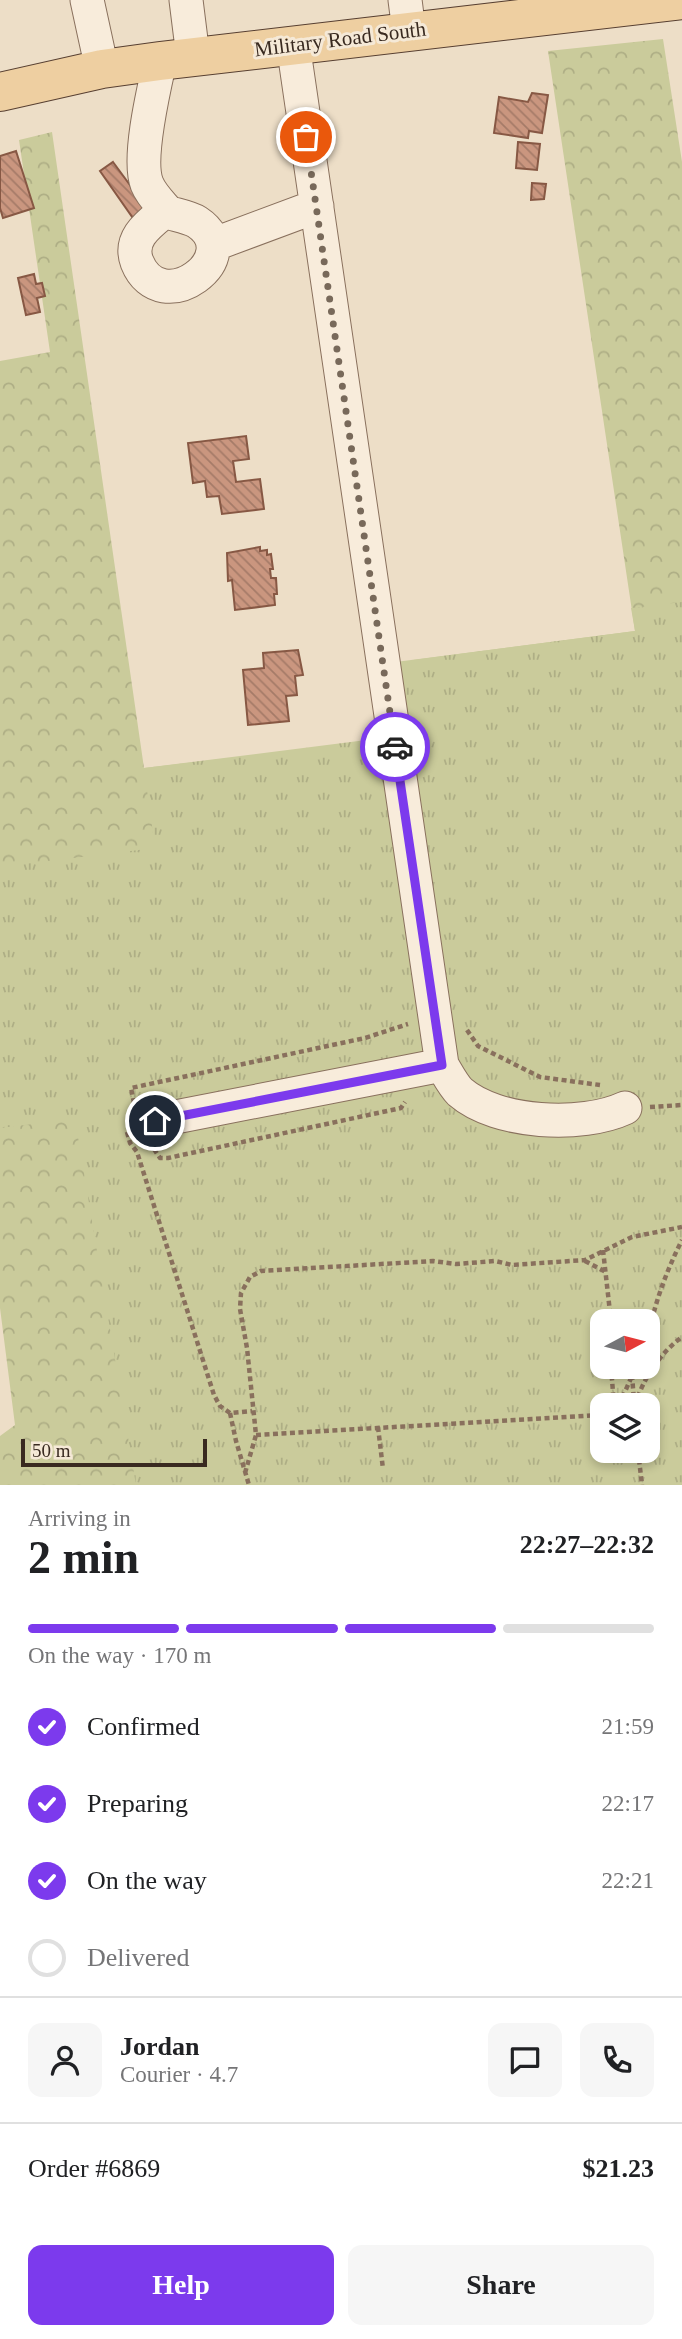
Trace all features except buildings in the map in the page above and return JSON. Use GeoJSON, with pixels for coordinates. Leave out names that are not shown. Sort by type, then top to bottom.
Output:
{"type":"FeatureCollection","features":[{"type":"Feature","properties":{"kind":"main road","name":"Military Road South"},"geometry":{"type":"LineString","coordinates":[[0,92],[102,69],[293,44],[407,15],[682,0]]}},
{"type":"Feature","properties":{"kind":"street"},"geometry":{"type":"LineString","coordinates":[[87,0],[102,69]]}},
{"type":"Feature","properties":{"kind":"street"},"geometry":{"type":"LineString","coordinates":[[166,210],[146,226],[136,239],[134,253],[140,269],[148,278],[161,286],[178,286],[193,280],[204,269],[212,257],[215,244],[209,233],[196,221],[166,210],[147,183],[143,163],[177,58],[186,0]]}},
{"type":"Feature","properties":{"kind":"street"},"geometry":{"type":"LineString","coordinates":[[293,44],[442,1065],[460,1091],[491,1109],[534,1120],[610,1115],[625,1108]]}},
{"type":"Feature","properties":{"kind":"street"},"geometry":{"type":"LineString","coordinates":[[215,244],[317,206]]}},
{"type":"Feature","properties":{"kind":"street"},"geometry":{"type":"LineString","coordinates":[[139,1128],[442,1065]]}},
{"type":"Feature","properties":{"kind":"path"},"geometry":{"type":"LineString","coordinates":[[365,1038],[131,1088],[139,1128],[160,1158],[168,1158],[401,1108],[411,1095]]}},
{"type":"Feature","properties":{"kind":"path"},"geometry":{"type":"LineString","coordinates":[[478,1046],[540,1077],[616,1088],[625,1101],[625,1108]]}},
{"type":"Feature","properties":{"kind":"path"},"geometry":{"type":"LineString","coordinates":[[139,1128],[130,1143],[137,1152],[214,1395],[220,1406],[230,1413],[252,1412]]}},
{"type":"Feature","properties":{"kind":"path"},"geometry":{"type":"LineString","coordinates":[[245,1472],[256,1435],[240,1309],[241,1293],[250,1277],[261,1271],[433,1261],[456,1264],[495,1261],[512,1265],[585,1261],[632,1237],[682,1227]]}},
{"type":"Feature","properties":{"kind":"path"},"geometry":{"type":"LineString","coordinates":[[653,1309],[664,1275],[682,1240]]}},
{"type":"Feature","properties":{"kind":"path"},"geometry":{"type":"LineString","coordinates":[[603,1250],[610,1309]]}},
{"type":"Feature","properties":{"kind":"path"},"geometry":{"type":"LineString","coordinates":[[585,1261],[606,1272]]}},
{"type":"Feature","properties":{"kind":"path"},"geometry":{"type":"LineString","coordinates":[[639,1393],[660,1357],[682,1337]]}},
{"type":"Feature","properties":{"kind":"path"},"geometry":{"type":"LineString","coordinates":[[230,1413],[249,1485]]}},
{"type":"Feature","properties":{"kind":"path"},"geometry":{"type":"LineString","coordinates":[[256,1435],[590,1416]]}},
{"type":"Feature","properties":{"kind":"path"},"geometry":{"type":"LineString","coordinates":[[378,1427],[383,1469]]}},
{"type":"Feature","properties":{"kind":"path"},"geometry":{"type":"LineString","coordinates":[[639,1463],[642,1485]]}},
{"type":"Feature","properties":{"kind":"green space"},"geometry":{"type":"Polygon","coordinates":[[[663,39],[682,162],[682,1095],[245,1485],[0,1485],[0,1436],[15,1425],[0,1308],[0,361],[50,352],[19,140],[52,132],[144,768],[394,739],[413,660],[635,631],[548,51],[663,39]]]}},
{"type":"Feature","properties":{"kind":"green space"},"geometry":{"type":"Polygon","coordinates":[[[682,602],[682,1485],[136,1485],[75,1119],[0,1128],[0,867],[155,848],[144,768],[390,737],[380,664],[635,631],[631,608],[682,602]]]}},
{"type":"Feature","properties":{"kind":"way so far"},"geometry":{"type":"LineString","coordinates":[[306,137],[395,747]]}},
{"type":"Feature","properties":{"kind":"route"},"geometry":{"type":"LineString","coordinates":[[155,1121],[442,1065],[395,747]]}}]}
